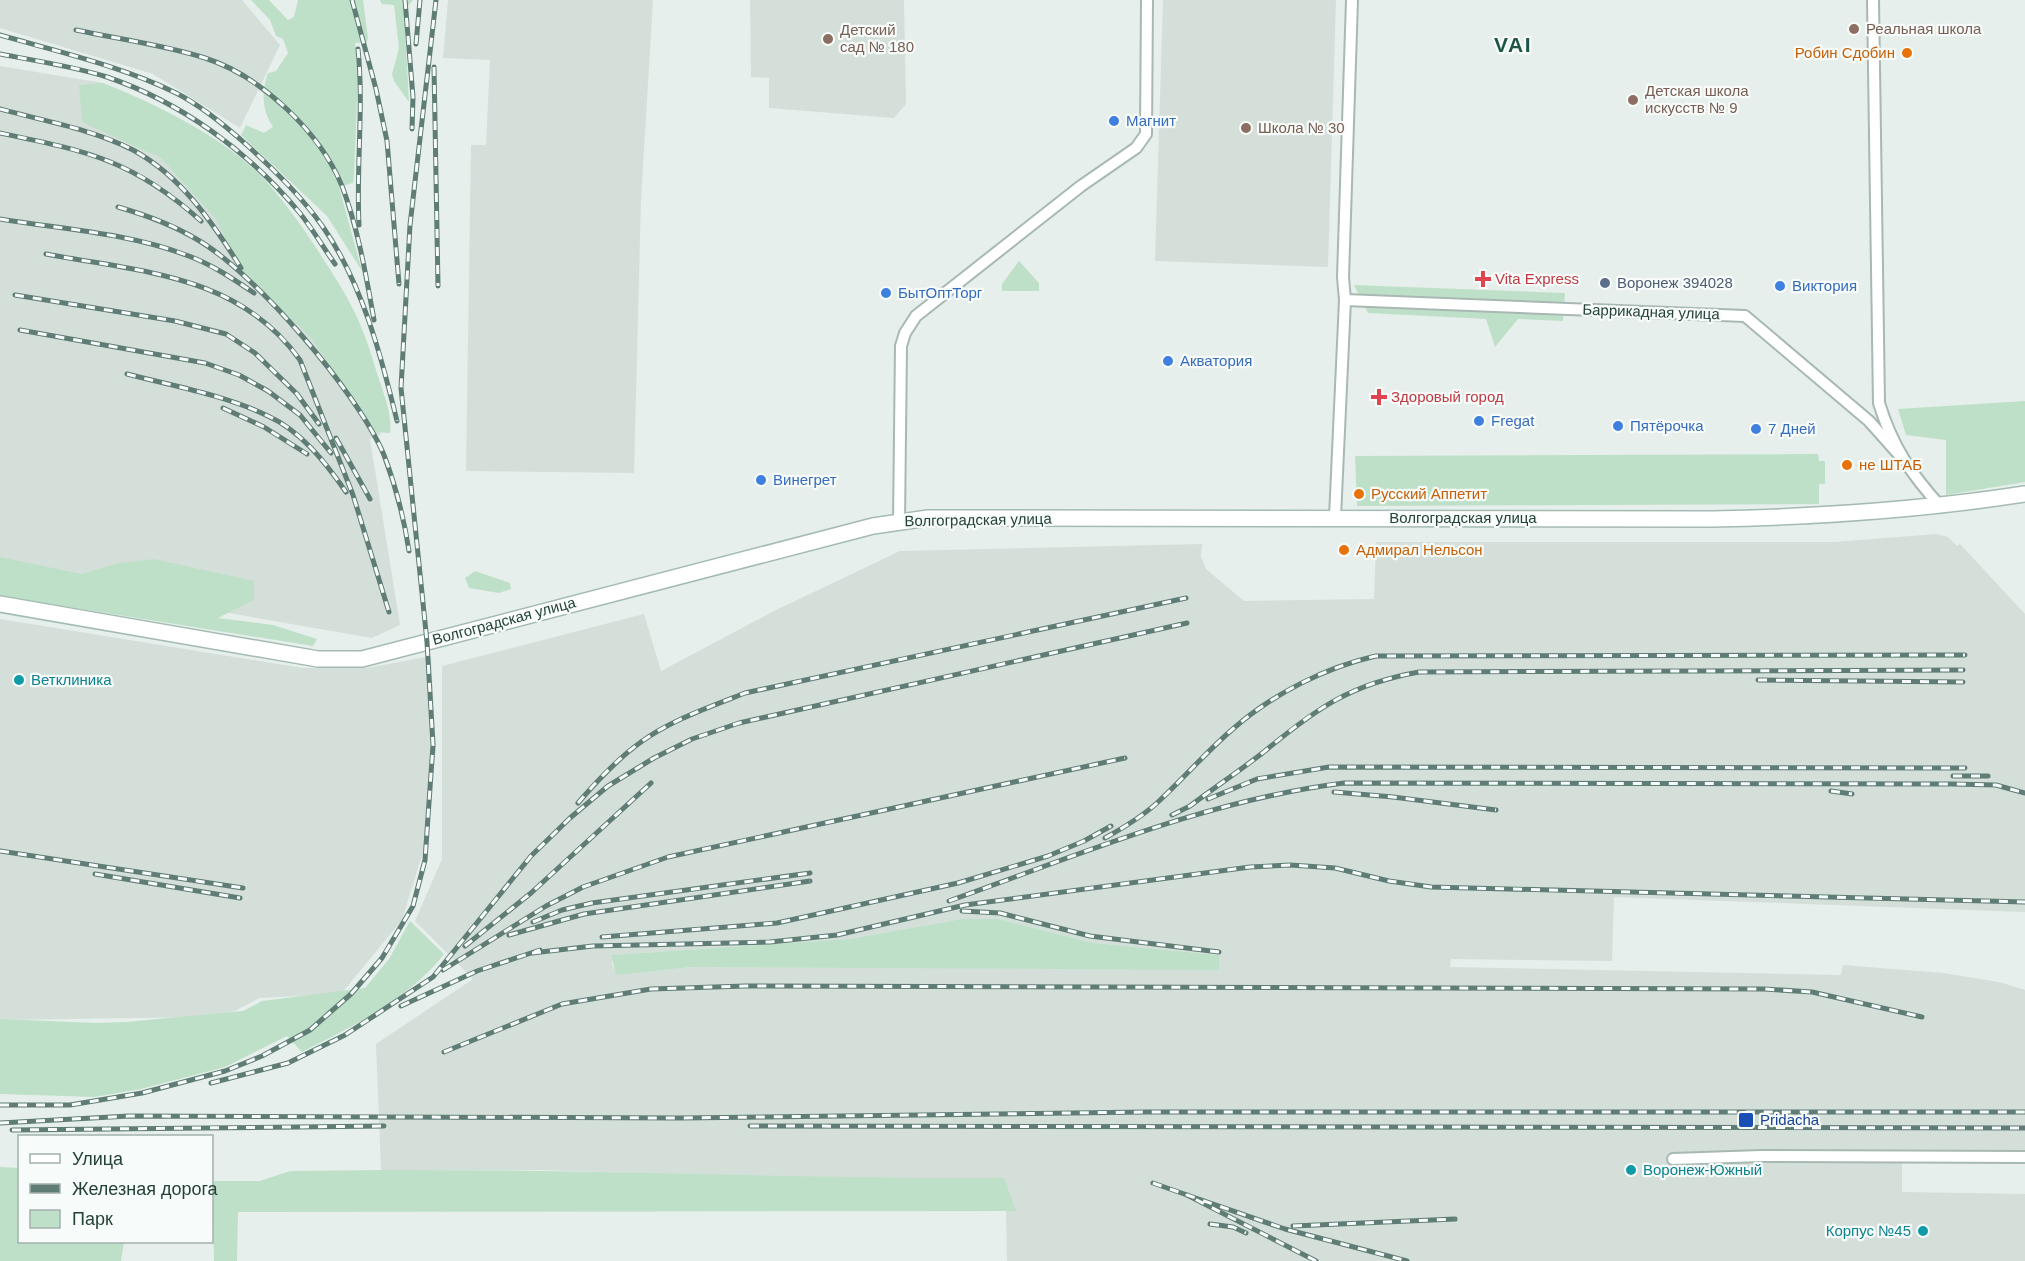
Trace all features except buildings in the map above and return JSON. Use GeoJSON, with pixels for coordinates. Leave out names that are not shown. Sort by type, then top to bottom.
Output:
{"type":"FeatureCollection","features":[{"type":"Feature","properties":{"kind":"main road","name":"Волгоградская улица"},"geometry":{"type":"LineString","coordinates":[[0,604],[318,659],[362,659],[899,521],[939,518],[1335,517],[1712,519],[1826,516],[1941,507],[2025,494]]}},
{"type":"Feature","properties":{"kind":"street"},"geometry":{"type":"LineString","coordinates":[[899,521],[901,346],[905,333],[916,316],[1081,186],[1136,148],[1146,134],[1147,0]]}},
{"type":"Feature","properties":{"kind":"street"},"geometry":{"type":"LineString","coordinates":[[1335,517],[1345,300],[1343,277],[1352,0]]}},
{"type":"Feature","properties":{"kind":"street","name":"Баррикадная улица"},"geometry":{"type":"LineString","coordinates":[[1873,0],[1877,376],[1879,403],[1888,435],[1902,458]]}},
{"type":"Feature","properties":{"kind":"street","name":"Баррикадная улица"},"geometry":{"type":"LineString","coordinates":[[1345,300],[1745,316],[1869,421],[1941,507]]}},
{"type":"Feature","properties":{"kind":"street"},"geometry":{"type":"LineString","coordinates":[[1673,1159],[1761,1156],[2025,1157]]}},
{"type":"Feature","properties":{"kind":"shaded area"},"geometry":{"type":"Polygon","coordinates":[[[0,0],[242,0],[280,45],[240,128],[153,74],[0,28],[0,0]]]}},
{"type":"Feature","properties":{"kind":"shaded area"},"geometry":{"type":"Polygon","coordinates":[[[448,0],[653,0],[641,199],[634,473],[466,471],[471,145],[486,145],[490,60],[443,58],[448,0]]]}},
{"type":"Feature","properties":{"kind":"shaded area","name":"Детский сад № 180"},"geometry":{"type":"Polygon","coordinates":[[[750,0],[904,0],[906,104],[894,118],[769,108],[769,78],[751,77],[750,0]]]}},
{"type":"Feature","properties":{"kind":"shaded area","name":"Школа № 30"},"geometry":{"type":"Polygon","coordinates":[[[1163,0],[1336,0],[1328,267],[1155,261],[1163,0]]]}},
{"type":"Feature","properties":{"kind":"shaded area"},"geometry":{"type":"Polygon","coordinates":[[[0,66],[103,83],[359,334],[381,434],[370,439],[400,625],[372,638],[0,573],[0,66]]]}},
{"type":"Feature","properties":{"kind":"shaded area"},"geometry":{"type":"Polygon","coordinates":[[[1936,534],[1948,537],[1957,546],[1960,544],[2025,614],[2025,912],[1614,897],[1612,961],[1451,959],[1450,967],[1841,975],[1843,965],[1943,973],[1999,982],[2025,990],[2025,1151],[1902,1151],[1902,1192],[2025,1194],[2025,1261],[1007,1261],[1006,1211],[1016,1211],[841,1179],[537,1170],[381,1170],[376,1044],[473,979],[415,921],[442,859],[442,666],[644,614],[661,671],[776,610],[900,551],[1202,544],[1201,556],[1206,569],[1244,601],[1374,599],[1376,542],[1834,542],[1936,534]],[[961,919],[849,939],[612,955],[612,964],[616,974],[692,967],[1219,969],[1219,955],[1094,943],[998,919],[961,919]]]}},
{"type":"Feature","properties":{"kind":"shaded area"},"geometry":{"type":"Polygon","coordinates":[[[0,619],[303,668],[367,668],[431,656],[436,749],[425,845],[402,920],[341,994],[259,998],[235,1011],[206,1017],[0,1020],[0,619]]]}},
{"type":"Feature","properties":{"kind":"green space"},"geometry":{"type":"Polygon","coordinates":[[[251,0],[269,0],[288,20],[294,17],[298,0],[363,0],[368,38],[367,42],[355,43],[358,76],[353,183],[339,187],[362,271],[327,216],[241,135],[246,125],[264,133],[273,127],[265,108],[264,87],[268,73],[276,71],[288,53],[283,39],[276,36],[270,20],[251,0]]]}},
{"type":"Feature","properties":{"kind":"green space"},"geometry":{"type":"Polygon","coordinates":[[[380,0],[413,0],[404,11],[409,102],[394,81],[392,74],[399,48],[394,5],[382,4],[380,0]]]}},
{"type":"Feature","properties":{"kind":"green space"},"geometry":{"type":"Polygon","coordinates":[[[103,83],[167,112],[211,137],[250,165],[274,190],[309,237],[353,310],[365,336],[386,400],[390,417],[390,433],[374,432],[312,339],[241,270],[216,219],[161,158],[82,122],[79,85],[103,83]]]}},
{"type":"Feature","properties":{"kind":"green space"},"geometry":{"type":"Polygon","coordinates":[[[1019,261],[1039,283],[1039,291],[1002,291],[1002,284],[1019,261]]]}},
{"type":"Feature","properties":{"kind":"green space"},"geometry":{"type":"Polygon","coordinates":[[[1354,285],[1565,293],[1563,321],[1518,319],[1495,347],[1486,319],[1368,313],[1354,285]]]}},
{"type":"Feature","properties":{"kind":"green space"},"geometry":{"type":"Polygon","coordinates":[[[2025,401],[2025,482],[1946,495],[1946,440],[1906,435],[1898,409],[2025,401]]]}},
{"type":"Feature","properties":{"kind":"green space"},"geometry":{"type":"Polygon","coordinates":[[[1818,454],[1819,461],[1825,461],[1825,484],[1819,484],[1819,504],[1357,506],[1355,456],[1818,454]]]}},
{"type":"Feature","properties":{"kind":"green space"},"geometry":{"type":"Polygon","coordinates":[[[0,557],[82,574],[118,563],[154,559],[254,581],[254,600],[218,618],[273,625],[317,639],[313,646],[0,596],[0,557]]]}},
{"type":"Feature","properties":{"kind":"green space"},"geometry":{"type":"Polygon","coordinates":[[[475,571],[510,583],[511,589],[499,593],[469,588],[465,578],[475,571]]]}},
{"type":"Feature","properties":{"kind":"green space"},"geometry":{"type":"Polygon","coordinates":[[[961,919],[998,919],[1094,943],[1219,955],[1219,970],[692,967],[616,975],[611,955],[849,939],[961,919]]]}},
{"type":"Feature","properties":{"kind":"green space"},"geometry":{"type":"Polygon","coordinates":[[[410,921],[444,954],[431,970],[398,998],[360,1022],[302,1052],[287,1036],[225,1067],[141,1089],[94,1097],[0,1094],[0,1019],[126,1022],[243,1011],[262,1001],[365,988],[389,959],[410,921]]]}},
{"type":"Feature","properties":{"kind":"green space"},"geometry":{"type":"Polygon","coordinates":[[[0,1167],[18,1168],[18,1243],[124,1243],[121,1261],[0,1261],[0,1167]]]}},
{"type":"Feature","properties":{"kind":"green space"},"geometry":{"type":"Polygon","coordinates":[[[290,1171],[536,1171],[1004,1178],[1016,1211],[238,1212],[237,1261],[214,1261],[213,1181],[260,1181],[290,1171]]]}},
{"type":"Feature","properties":{"kind":"railway"},"geometry":{"type":"LineString","coordinates":[[352,0],[376,89],[387,141],[399,284]]}},
{"type":"Feature","properties":{"kind":"railway"},"geometry":{"type":"LineString","coordinates":[[405,0],[413,97],[412,129]]}},
{"type":"Feature","properties":{"kind":"railway"},"geometry":{"type":"LineString","coordinates":[[416,44],[420,0]]}},
{"type":"Feature","properties":{"kind":"railway"},"geometry":{"type":"LineString","coordinates":[[0,1105],[70,1105],[142,1093],[225,1071],[262,1056],[310,1030],[351,994],[382,958],[413,906],[425,860],[433,745],[427,642],[401,388],[410,225],[436,0]]}},
{"type":"Feature","properties":{"kind":"railway"},"geometry":{"type":"LineString","coordinates":[[76,30],[205,58],[226,66],[247,78],[286,108],[319,146],[342,186],[357,235],[374,320]]}},
{"type":"Feature","properties":{"kind":"railway"},"geometry":{"type":"LineString","coordinates":[[0,35],[112,67],[176,93],[214,118],[269,166],[315,216],[349,272],[369,320],[397,421]]}},
{"type":"Feature","properties":{"kind":"railway"},"geometry":{"type":"LineString","coordinates":[[358,49],[360,71],[359,225]]}},
{"type":"Feature","properties":{"kind":"railway"},"geometry":{"type":"LineString","coordinates":[[0,54],[107,77],[161,100],[187,115],[236,150],[279,190],[304,218],[335,264]]}},
{"type":"Feature","properties":{"kind":"railway"},"geometry":{"type":"LineString","coordinates":[[434,67],[438,286]]}},
{"type":"Feature","properties":{"kind":"railway"},"geometry":{"type":"LineString","coordinates":[[0,109],[101,136],[133,150],[150,161],[166,173],[195,202],[241,268]]}},
{"type":"Feature","properties":{"kind":"railway"},"geometry":{"type":"LineString","coordinates":[[0,133],[59,146],[108,161],[153,184],[201,221]]}},
{"type":"Feature","properties":{"kind":"railway"},"geometry":{"type":"LineString","coordinates":[[118,207],[179,230],[222,256],[248,279],[303,337],[352,400],[371,429],[384,455],[399,503],[409,551]]}},
{"type":"Feature","properties":{"kind":"railway"},"geometry":{"type":"LineString","coordinates":[[0,219],[94,232],[164,248],[204,263],[254,293]]}},
{"type":"Feature","properties":{"kind":"railway"},"geometry":{"type":"LineString","coordinates":[[46,254],[152,273],[185,282],[217,293],[248,310],[275,331],[300,360],[353,495],[389,612]]}},
{"type":"Feature","properties":{"kind":"railway"},"geometry":{"type":"LineString","coordinates":[[15,295],[175,321],[226,334],[255,353],[297,394],[319,424]]}},
{"type":"Feature","properties":{"kind":"railway"},"geometry":{"type":"LineString","coordinates":[[20,330],[205,363],[239,375],[268,391],[300,415],[331,453]]}},
{"type":"Feature","properties":{"kind":"railway"},"geometry":{"type":"LineString","coordinates":[[127,374],[217,397],[280,422],[312,449],[346,492]]}},
{"type":"Feature","properties":{"kind":"railway"},"geometry":{"type":"LineString","coordinates":[[223,408],[264,427],[307,454]]}},
{"type":"Feature","properties":{"kind":"railway"},"geometry":{"type":"LineString","coordinates":[[336,438],[370,499]]}},
{"type":"Feature","properties":{"kind":"railway"},"geometry":{"type":"LineString","coordinates":[[578,803],[616,763],[653,734],[691,714],[745,693],[1186,598]]}},
{"type":"Feature","properties":{"kind":"railway"},"geometry":{"type":"LineString","coordinates":[[211,1083],[288,1063],[345,1035],[433,977],[531,856],[570,818],[608,786],[654,758],[692,739],[739,723],[1187,623]]}},
{"type":"Feature","properties":{"kind":"railway"},"geometry":{"type":"LineString","coordinates":[[1105,838],[1133,822],[1152,807],[1224,737],[1266,704],[1319,675],[1376,656],[1965,655]]}},
{"type":"Feature","properties":{"kind":"railway"},"geometry":{"type":"LineString","coordinates":[[1172,815],[1190,806],[1301,722],[1336,700],[1374,683],[1419,672],[1963,670]]}},
{"type":"Feature","properties":{"kind":"railway"},"geometry":{"type":"LineString","coordinates":[[1758,680],[1963,682]]}},
{"type":"Feature","properties":{"kind":"railway"},"geometry":{"type":"LineString","coordinates":[[443,970],[546,906],[583,887],[668,857],[1125,758]]}},
{"type":"Feature","properties":{"kind":"railway"},"geometry":{"type":"LineString","coordinates":[[1208,799],[1257,779],[1329,767],[1965,768]]}},
{"type":"Feature","properties":{"kind":"railway"},"geometry":{"type":"LineString","coordinates":[[1953,776],[1988,776]]}},
{"type":"Feature","properties":{"kind":"railway"},"geometry":{"type":"LineString","coordinates":[[465,946],[531,893],[651,783]]}},
{"type":"Feature","properties":{"kind":"railway"},"geometry":{"type":"LineString","coordinates":[[949,901],[1095,848],[1193,816],[1293,791],[1344,783],[1952,784],[1996,785],[2025,793]]}},
{"type":"Feature","properties":{"kind":"railway"},"geometry":{"type":"LineString","coordinates":[[1831,791],[1852,794]]}},
{"type":"Feature","properties":{"kind":"railway"},"geometry":{"type":"LineString","coordinates":[[1334,792],[1496,810]]}},
{"type":"Feature","properties":{"kind":"railway"},"geometry":{"type":"LineString","coordinates":[[602,937],[777,923],[958,883],[1048,856],[1084,841],[1111,826]]}},
{"type":"Feature","properties":{"kind":"railway"},"geometry":{"type":"LineString","coordinates":[[0,851],[243,888]]}},
{"type":"Feature","properties":{"kind":"railway"},"geometry":{"type":"LineString","coordinates":[[532,953],[593,946],[770,942],[837,935],[965,905],[1250,867],[1290,865],[1335,868],[1389,881],[1431,887],[2025,902]]}},
{"type":"Feature","properties":{"kind":"railway"},"geometry":{"type":"LineString","coordinates":[[533,922],[562,910],[592,903],[810,873]]}},
{"type":"Feature","properties":{"kind":"railway"},"geometry":{"type":"LineString","coordinates":[[95,874],[240,898]]}},
{"type":"Feature","properties":{"kind":"railway"},"geometry":{"type":"LineString","coordinates":[[509,935],[584,914],[810,881]]}},
{"type":"Feature","properties":{"kind":"railway"},"geometry":{"type":"LineString","coordinates":[[962,911],[1000,913],[1090,936],[1219,952]]}},
{"type":"Feature","properties":{"kind":"railway"},"geometry":{"type":"LineString","coordinates":[[401,1006],[477,971],[540,950]]}},
{"type":"Feature","properties":{"kind":"railway"},"geometry":{"type":"LineString","coordinates":[[444,1052],[562,1004],[651,989],[746,986],[1764,989],[1812,992],[1922,1017]]}},
{"type":"Feature","properties":{"kind":"railway"},"geometry":{"type":"LineString","coordinates":[[0,1123],[129,1116],[681,1118],[1146,1112],[2025,1112]]}},
{"type":"Feature","properties":{"kind":"railway"},"geometry":{"type":"LineString","coordinates":[[12,1130],[384,1126]]}},
{"type":"Feature","properties":{"kind":"railway"},"geometry":{"type":"LineString","coordinates":[[750,1126],[2025,1128]]}},
{"type":"Feature","properties":{"kind":"railway"},"geometry":{"type":"LineString","coordinates":[[1153,1183],[1187,1195]]}},
{"type":"Feature","properties":{"kind":"railway"},"geometry":{"type":"LineString","coordinates":[[1316,1261],[1187,1195],[1285,1229],[1407,1261]]}},
{"type":"Feature","properties":{"kind":"railway"},"geometry":{"type":"LineString","coordinates":[[1293,1226],[1455,1219]]}},
{"type":"Feature","properties":{"kind":"railway"},"geometry":{"type":"LineString","coordinates":[[1210,1224],[1233,1227],[1246,1233]]}},
{"type":"Feature","properties":{"kind":"place","name":"Реальная школа"},"geometry":{"type":"Point","coordinates":[1854,29]}},
{"type":"Feature","properties":{"kind":"place","name":"Детский сад № 180"},"geometry":{"type":"Point","coordinates":[828,39]}},
{"type":"Feature","properties":{"kind":"place","name":"Робин Сдобин"},"geometry":{"type":"Point","coordinates":[1907,53]}},
{"type":"Feature","properties":{"kind":"place","name":"Детская школа искусств № 9"},"geometry":{"type":"Point","coordinates":[1633,100]}},
{"type":"Feature","properties":{"kind":"place","name":"Магнит"},"geometry":{"type":"Point","coordinates":[1114,121]}},
{"type":"Feature","properties":{"kind":"place","name":"Школа № 30"},"geometry":{"type":"Point","coordinates":[1246,128]}},
{"type":"Feature","properties":{"kind":"place","name":"Vita Express"},"geometry":{"type":"Point","coordinates":[1483,279]}},
{"type":"Feature","properties":{"kind":"place","name":"Воронеж 394028"},"geometry":{"type":"Point","coordinates":[1605,283]}},
{"type":"Feature","properties":{"kind":"place","name":"Виктория"},"geometry":{"type":"Point","coordinates":[1780,286]}},
{"type":"Feature","properties":{"kind":"place","name":"БытОптТорг"},"geometry":{"type":"Point","coordinates":[886,293]}},
{"type":"Feature","properties":{"kind":"place","name":"Акватория"},"geometry":{"type":"Point","coordinates":[1168,361]}},
{"type":"Feature","properties":{"kind":"place","name":"Здоровый город"},"geometry":{"type":"Point","coordinates":[1379,397]}},
{"type":"Feature","properties":{"kind":"place","name":"Fregat"},"geometry":{"type":"Point","coordinates":[1479,421]}},
{"type":"Feature","properties":{"kind":"place","name":"Пятёрочка"},"geometry":{"type":"Point","coordinates":[1618,426]}},
{"type":"Feature","properties":{"kind":"place","name":"7 Дней"},"geometry":{"type":"Point","coordinates":[1756,429]}},
{"type":"Feature","properties":{"kind":"place","name":"не ШТАБ"},"geometry":{"type":"Point","coordinates":[1847,465]}},
{"type":"Feature","properties":{"kind":"place","name":"Винегрет"},"geometry":{"type":"Point","coordinates":[761,480]}},
{"type":"Feature","properties":{"kind":"place","name":"Русский Аппетит"},"geometry":{"type":"Point","coordinates":[1359,494]}},
{"type":"Feature","properties":{"kind":"place","name":"Адмирал Нельсон"},"geometry":{"type":"Point","coordinates":[1344,550]}},
{"type":"Feature","properties":{"kind":"place","name":"Ветклиника"},"geometry":{"type":"Point","coordinates":[19,680]}},
{"type":"Feature","properties":{"kind":"place","name":"Pridacha"},"geometry":{"type":"Point","coordinates":[1746,1120]}},
{"type":"Feature","properties":{"kind":"place","name":"Воронеж-Южный"},"geometry":{"type":"Point","coordinates":[1631,1170]}},
{"type":"Feature","properties":{"kind":"place","name":"Корпус №45"},"geometry":{"type":"Point","coordinates":[1923,1231]}},
{"type":"Feature","properties":{"kind":"district","name":"VAI"},"geometry":{"type":"Point","coordinates":[1513,45]}}]}
